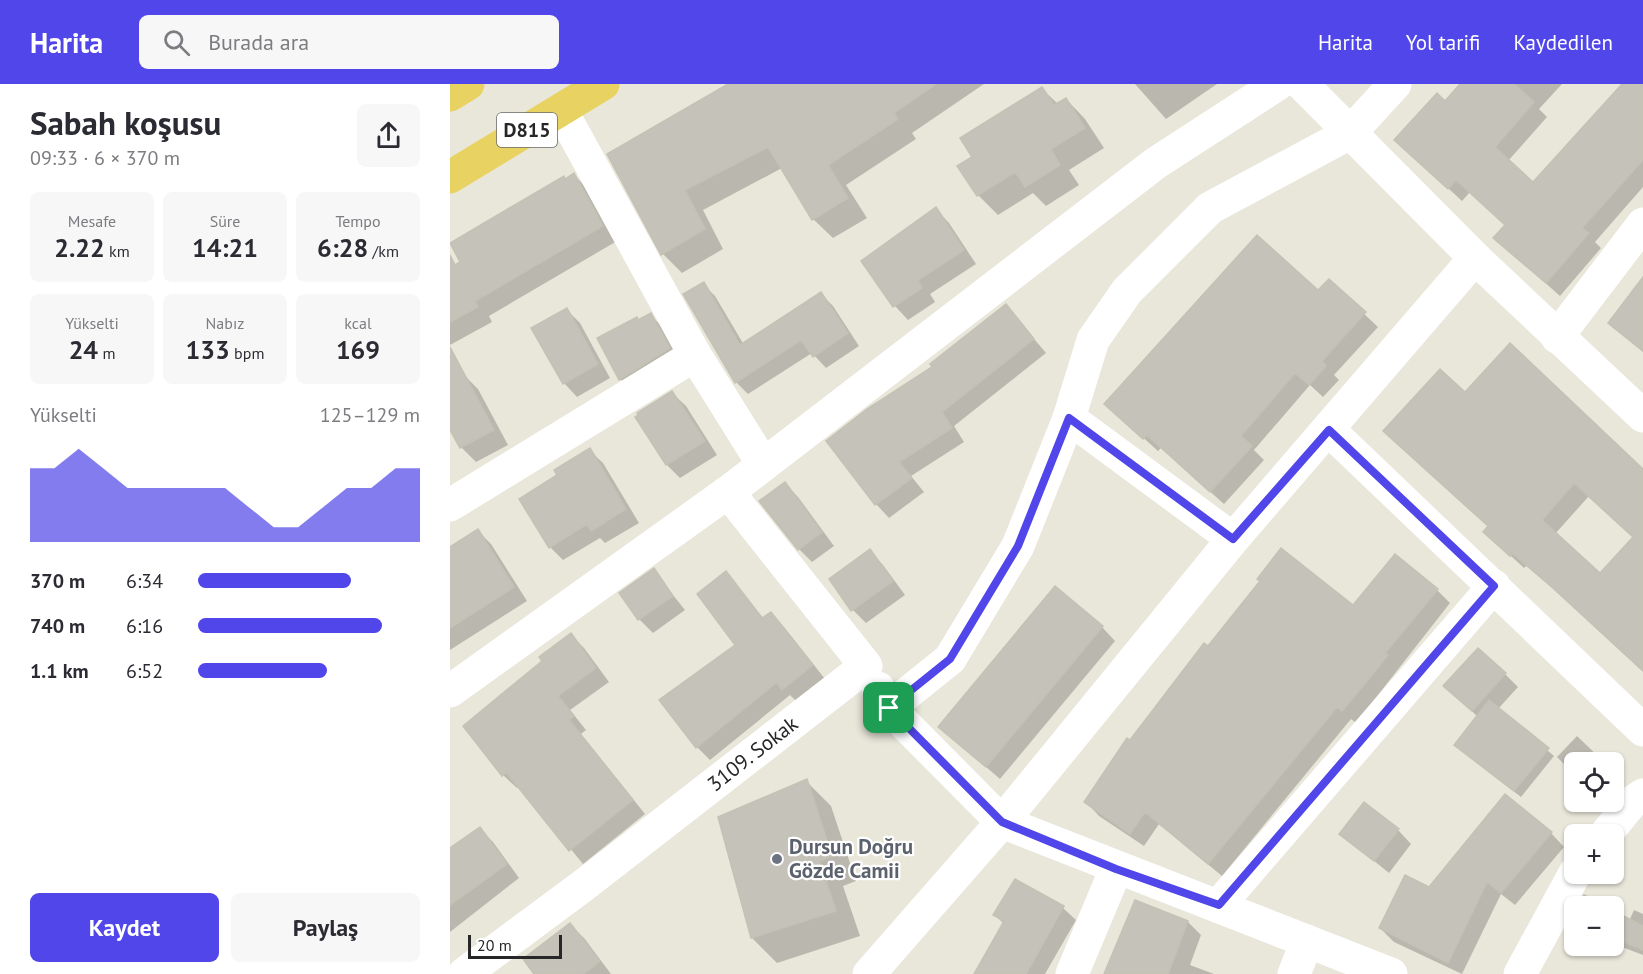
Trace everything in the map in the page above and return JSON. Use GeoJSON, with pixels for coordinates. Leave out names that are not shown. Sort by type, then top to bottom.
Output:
{"type":"FeatureCollection","features":[{"type":"Feature","properties":{"kind":"highway"},"geometry":{"type":"LineString","coordinates":[[450,95],[468,84]]}},
{"type":"Feature","properties":{"kind":"highway","name":"D815"},"geometry":{"type":"LineString","coordinates":[[450,177],[603,84]]}},
{"type":"Feature","properties":{"kind":"street"},"geometry":{"type":"LineString","coordinates":[[450,691],[729,492],[1156,163],[1278,84]]}},
{"type":"Feature","properties":{"kind":"street"},"geometry":{"type":"LineString","coordinates":[[1302,84],[1475,258],[1643,416]]}},
{"type":"Feature","properties":{"kind":"street"},"geometry":{"type":"LineString","coordinates":[[889,708],[950,659],[1018,546],[1069,418],[1093,340],[1126,291],[1210,208],[1350,133],[1395,84]]}},
{"type":"Feature","properties":{"kind":"street"},"geometry":{"type":"LineString","coordinates":[[561,110],[695,355],[763,464]]}},
{"type":"Feature","properties":{"kind":"street"},"geometry":{"type":"LineString","coordinates":[[1557,337],[1643,224]]}},
{"type":"Feature","properties":{"kind":"street"},"geometry":{"type":"LineString","coordinates":[[869,974],[1002,822],[1233,539],[1475,258]]}},
{"type":"Feature","properties":{"kind":"street"},"geometry":{"type":"LineString","coordinates":[[450,505],[695,355]]}},
{"type":"Feature","properties":{"kind":"street"},"geometry":{"type":"LineString","coordinates":[[1069,418],[1233,539]]}},
{"type":"Feature","properties":{"kind":"street"},"geometry":{"type":"LineString","coordinates":[[1329,430],[1643,730]]}},
{"type":"Feature","properties":{"kind":"street"},"geometry":{"type":"LineString","coordinates":[[729,492],[866,666],[889,708],[1002,822],[1116,869],[1219,905],[1391,974]]}},
{"type":"Feature","properties":{"kind":"street"},"geometry":{"type":"LineString","coordinates":[[1219,905],[1494,586]]}},
{"type":"Feature","properties":{"kind":"street","name":"3109. Sokak"},"geometry":{"type":"LineString","coordinates":[[464,974],[584,885],[866,666]]}},
{"type":"Feature","properties":{"kind":"street"},"geometry":{"type":"LineString","coordinates":[[1614,824],[1631,803],[1643,795]]}},
{"type":"Feature","properties":{"kind":"street"},"geometry":{"type":"LineString","coordinates":[[1072,974],[1116,869]]}},
{"type":"Feature","properties":{"kind":"street"},"geometry":{"type":"LineString","coordinates":[[1520,974],[1569,884]]}},
{"type":"Feature","properties":{"kind":"street"},"geometry":{"type":"LineString","coordinates":[[1294,974],[1307,941]]}},
{"type":"Feature","properties":{"kind":"building"},"geometry":{"type":"Polygon","coordinates":[[[728,84],[936,84],[894,113],[898,119],[828,165],[848,198],[812,220],[768,147],[685,190],[705,229],[661,255],[607,154],[728,84]]]}},
{"type":"Feature","properties":{"kind":"building"},"geometry":{"type":"Polygon","coordinates":[[[1460,84],[1514,84],[1534,102],[1495,147],[1533,182],[1622,84],[1643,84],[1643,160],[1582,228],[1589,233],[1546,283],[1493,238],[1505,225],[1456,180],[1448,189],[1394,140],[1437,93],[1445,101],[1460,84]]]}},
{"type":"Feature","properties":{"kind":"building"},"geometry":{"type":"Polygon","coordinates":[[[1042,87],[1054,105],[1066,98],[1085,128],[1051,149],[1060,165],[1025,187],[1015,172],[977,196],[957,166],[972,157],[960,138],[1042,87]]]}},
{"type":"Feature","properties":{"kind":"building"},"geometry":{"type":"Polygon","coordinates":[[[574,173],[603,226],[475,301],[478,307],[450,322],[450,255],[455,265],[460,262],[450,243],[564,176],[565,179],[574,173]]]}},
{"type":"Feature","properties":{"kind":"building"},"geometry":{"type":"Polygon","coordinates":[[[936,207],[964,250],[918,280],[922,288],[893,307],[861,261],[936,207]]]}},
{"type":"Feature","properties":{"kind":"building"},"geometry":{"type":"Polygon","coordinates":[[[1257,235],[1318,290],[1329,279],[1366,312],[1322,361],[1326,366],[1309,385],[1295,373],[1241,436],[1252,446],[1210,492],[1147,435],[1143,439],[1104,404],[1257,235]]]}},
{"type":"Feature","properties":{"kind":"building"},"geometry":{"type":"Polygon","coordinates":[[[1643,277],[1643,351],[1608,323],[1643,277]]]}},
{"type":"Feature","properties":{"kind":"building"},"geometry":{"type":"Polygon","coordinates":[[[704,282],[740,345],[821,292],[848,333],[813,357],[801,340],[735,383],[683,294],[704,282]]]}},
{"type":"Feature","properties":{"kind":"building"},"geometry":{"type":"Polygon","coordinates":[[[1006,304],[1034,339],[942,412],[952,428],[899,462],[912,478],[875,505],[826,441],[867,409],[932,367],[930,364],[1006,304]]]}},
{"type":"Feature","properties":{"kind":"building"},"geometry":{"type":"Polygon","coordinates":[[[567,308],[598,364],[563,384],[531,328],[567,308]]]}},
{"type":"Feature","properties":{"kind":"building"},"geometry":{"type":"Polygon","coordinates":[[[651,313],[670,348],[619,380],[597,338],[637,317],[638,320],[651,313]]]}},
{"type":"Feature","properties":{"kind":"building"},"geometry":{"type":"Polygon","coordinates":[[[1510,343],[1643,469],[1643,671],[1553,588],[1512,553],[1510,556],[1483,532],[1488,526],[1383,431],[1440,369],[1465,392],[1510,343]],[[1574,483],[1542,520],[1600,573],[1633,537],[1574,483]]]}},
{"type":"Feature","properties":{"kind":"building"},"geometry":{"type":"Polygon","coordinates":[[[450,347],[494,430],[460,448],[450,430],[450,347]]]}},
{"type":"Feature","properties":{"kind":"building"},"geometry":{"type":"Polygon","coordinates":[[[672,391],[705,441],[666,465],[635,417],[637,413],[672,391]]]}},
{"type":"Feature","properties":{"kind":"building"},"geometry":{"type":"Polygon","coordinates":[[[590,448],[626,509],[591,531],[587,524],[549,548],[519,499],[557,475],[554,470],[590,448]]]}},
{"type":"Feature","properties":{"kind":"building"},"geometry":{"type":"Polygon","coordinates":[[[785,482],[822,532],[798,550],[759,501],[785,482]]]}},
{"type":"Feature","properties":{"kind":"building"},"geometry":{"type":"Polygon","coordinates":[[[478,529],[514,587],[450,628],[450,547],[478,529]]]}},
{"type":"Feature","properties":{"kind":"building"},"geometry":{"type":"Polygon","coordinates":[[[1281,548],[1353,605],[1395,554],[1438,589],[1385,653],[1388,655],[1363,686],[1342,711],[1337,707],[1208,864],[1145,812],[1130,834],[1084,802],[1127,738],[1130,740],[1204,643],[1208,646],[1260,581],[1257,579],[1281,548]]]}},
{"type":"Feature","properties":{"kind":"building"},"geometry":{"type":"Polygon","coordinates":[[[870,549],[893,581],[851,611],[829,579],[870,549]]]}},
{"type":"Feature","properties":{"kind":"building"},"geometry":{"type":"Polygon","coordinates":[[[654,568],[673,596],[638,620],[619,593],[654,568]]]}},
{"type":"Feature","properties":{"kind":"building"},"geometry":{"type":"Polygon","coordinates":[[[726,571],[762,618],[771,612],[813,665],[782,690],[777,682],[696,748],[659,700],[735,645],[697,594],[726,571]]]}},
{"type":"Feature","properties":{"kind":"building"},"geometry":{"type":"Polygon","coordinates":[[[1055,586],[1103,626],[986,767],[938,727],[1055,586]]]}},
{"type":"Feature","properties":{"kind":"building"},"geometry":{"type":"Polygon","coordinates":[[[571,633],[596,668],[558,696],[574,716],[569,720],[633,800],[569,851],[506,772],[502,776],[463,726],[542,661],[539,657],[571,633]]]}},
{"type":"Feature","properties":{"kind":"building"},"geometry":{"type":"Polygon","coordinates":[[[1478,648],[1506,673],[1472,711],[1443,686],[1478,648]]]}},
{"type":"Feature","properties":{"kind":"building"},"geometry":{"type":"Polygon","coordinates":[[[1489,700],[1549,748],[1514,791],[1454,745],[1489,700]]]}},
{"type":"Feature","properties":{"kind":"building","name":"Dursun Doğru Gözde Camii"},"geometry":{"type":"Polygon","coordinates":[[[807,779],[832,856],[819,861],[836,911],[751,938],[718,817],[807,779]]]}},
{"type":"Feature","properties":{"kind":"building"},"geometry":{"type":"Polygon","coordinates":[[[1505,794],[1552,832],[1501,893],[1487,882],[1448,963],[1379,928],[1405,875],[1429,887],[1505,794]]]}},
{"type":"Feature","properties":{"kind":"building"},"geometry":{"type":"Polygon","coordinates":[[[1364,802],[1399,829],[1374,861],[1339,834],[1364,802]]]}},
{"type":"Feature","properties":{"kind":"building"},"geometry":{"type":"Polygon","coordinates":[[[480,827],[507,864],[450,905],[450,848],[480,827]]]}},
{"type":"Feature","properties":{"kind":"building"},"geometry":{"type":"Polygon","coordinates":[[[1015,879],[1064,906],[1026,974],[974,974],[1004,921],[993,915],[1015,879]]]}},
{"type":"Feature","properties":{"kind":"building"},"geometry":{"type":"Polygon","coordinates":[[[1135,900],[1188,921],[1168,974],[1104,974],[1135,900]]]}},
{"type":"Feature","properties":{"kind":"building"},"geometry":{"type":"Polygon","coordinates":[[[1624,916],[1643,926],[1643,950],[1624,942],[1624,916]]]}},
{"type":"Feature","properties":{"kind":"building"},"geometry":{"type":"Polygon","coordinates":[[[570,923],[600,961],[584,974],[534,974],[523,959],[570,923]]]}},
{"type":"Feature","properties":{"kind":"place","name":"Dursun Doğru Gözde Camii"},"geometry":{"type":"Point","coordinates":[777,859]}},
{"type":"Feature","properties":{"kind":"route"},"geometry":{"type":"LineString","coordinates":[[1069,418],[1233,539],[1329,430],[1494,586],[1219,905],[1116,869],[1002,822],[889,708],[950,659],[1018,546],[1069,418]]}}]}
